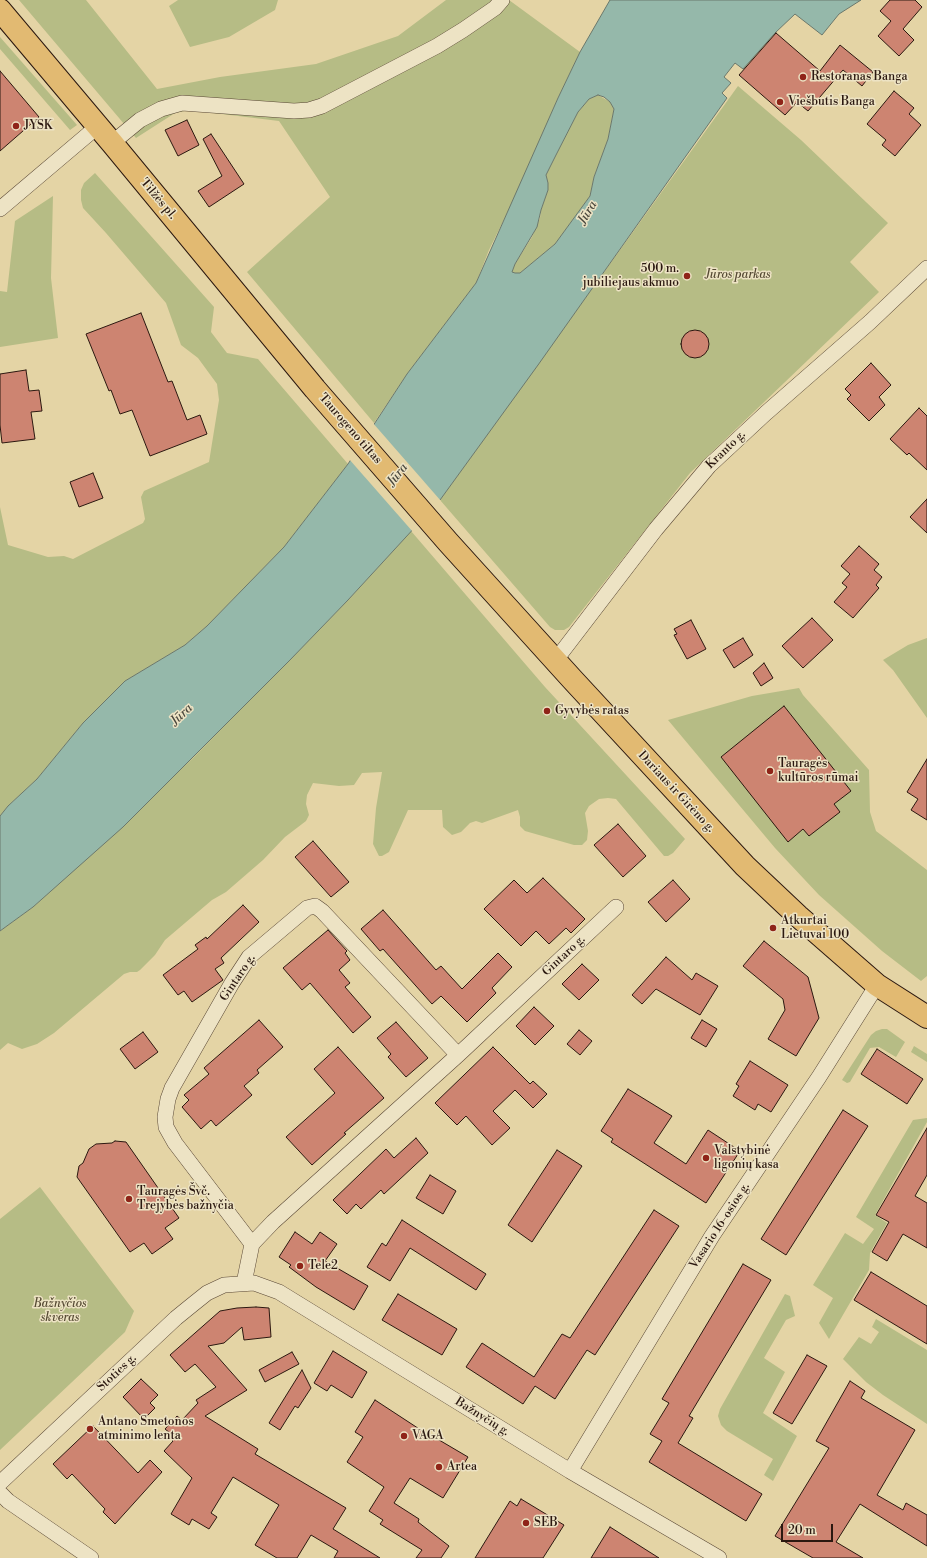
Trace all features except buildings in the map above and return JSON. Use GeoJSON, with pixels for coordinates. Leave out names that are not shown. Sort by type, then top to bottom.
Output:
{"type":"FeatureCollection","features":[{"type":"Feature","properties":{"kind":"highway","name":"Tilžės pl."},"geometry":{"type":"LineString","coordinates":[[0,10],[98,126],[315,389]]}},
{"type":"Feature","properties":{"kind":"highway","name":"Taurogeno tiltas"},"geometry":{"type":"LineString","coordinates":[[315,389],[448,542]]}},
{"type":"Feature","properties":{"kind":"highway","name":"Dariaus ir Girėno g."},"geometry":{"type":"LineString","coordinates":[[448,542],[555,661],[745,866],[798,916],[877,985],[927,1017]]}},
{"type":"Feature","properties":{"kind":"street"},"geometry":{"type":"LineString","coordinates":[[112,143],[140,120],[161,109],[182,103],[294,110],[309,110],[322,106],[443,42],[495,8],[502,0]]}},
{"type":"Feature","properties":{"kind":"street"},"geometry":{"type":"LineString","coordinates":[[0,209],[98,126]]}},
{"type":"Feature","properties":{"kind":"street","name":"Kranto g."},"geometry":{"type":"LineString","coordinates":[[555,661],[656,529],[709,466],[766,413],[870,322],[927,268]]}},
{"type":"Feature","properties":{"kind":"street","name":"Gintaro g."},"geometry":{"type":"LineString","coordinates":[[458,1055],[322,911],[315,906],[307,908],[249,957],[232,983],[172,1088],[164,1117],[166,1126],[175,1143],[252,1244],[273,1222],[458,1055],[616,907]]}},
{"type":"Feature","properties":{"kind":"street","name":"Vasario 16-osios g."},"geometry":{"type":"LineString","coordinates":[[570,1471],[712,1236],[819,1077],[877,985]]}},
{"type":"Feature","properties":{"kind":"street"},"geometry":{"type":"LineString","coordinates":[[244,1283],[252,1244]]}},
{"type":"Feature","properties":{"kind":"street","name":"Bažnyčių g."},"geometry":{"type":"LineString","coordinates":[[244,1283],[254,1283],[279,1292],[570,1471],[719,1558]]}},
{"type":"Feature","properties":{"kind":"street","name":"Stoties g."},"geometry":{"type":"LineString","coordinates":[[0,1483],[192,1304],[206,1293],[224,1285],[244,1283]]}},
{"type":"Feature","properties":{"kind":"street"},"geometry":{"type":"LineString","coordinates":[[0,1493],[8,1501],[91,1558]]}},
{"type":"Feature","properties":{"kind":"green space"},"geometry":{"type":"Polygon","coordinates":[[[19,0],[86,0],[157,89],[220,77],[316,64],[398,36],[446,0],[509,0],[580,52],[558,98],[517,193],[489,250],[476,283],[407,374],[374,423],[247,272],[330,197],[279,121],[189,110],[175,113],[136,138],[19,0]]]}},
{"type":"Feature","properties":{"kind":"green space"},"geometry":{"type":"Polygon","coordinates":[[[178,0],[278,0],[275,10],[229,37],[190,47],[169,6],[178,0]]]}},
{"type":"Feature","properties":{"kind":"green space"},"geometry":{"type":"Polygon","coordinates":[[[0,37],[77,125],[70,130],[0,49],[0,37]]]}},
{"type":"Feature","properties":{"kind":"green space","name":"Jūros parkas"},"geometry":{"type":"Polygon","coordinates":[[[738,86],[801,140],[888,223],[850,262],[879,292],[690,473],[569,627],[564,630],[555,630],[550,627],[440,500],[738,86]]]}},
{"type":"Feature","properties":{"kind":"green space"},"geometry":{"type":"Polygon","coordinates":[[[598,95],[610,102],[614,109],[608,139],[594,177],[590,196],[555,244],[520,273],[512,272],[515,264],[532,237],[540,218],[541,210],[548,190],[546,175],[578,112],[589,99],[598,95]]]}},
{"type":"Feature","properties":{"kind":"green space"},"geometry":{"type":"Polygon","coordinates":[[[95,173],[214,307],[211,332],[227,353],[258,359],[348,464],[284,547],[207,626],[185,645],[125,681],[83,723],[37,779],[8,806],[0,816],[0,507],[8,545],[48,557],[64,556],[73,559],[143,523],[145,519],[141,497],[144,491],[209,462],[219,400],[217,384],[198,358],[181,345],[166,303],[83,208],[81,190],[84,183],[95,173]]]}},
{"type":"Feature","properties":{"kind":"green space"},"geometry":{"type":"Polygon","coordinates":[[[53,196],[51,278],[58,338],[0,347],[0,291],[7,292],[15,221],[53,196]]]}},
{"type":"Feature","properties":{"kind":"green space"},"geometry":{"type":"Polygon","coordinates":[[[411,531],[545,687],[685,839],[673,853],[668,856],[664,856],[616,799],[608,798],[599,799],[589,806],[585,813],[588,831],[587,840],[582,845],[574,845],[525,831],[520,826],[518,810],[482,823],[476,821],[470,823],[461,832],[452,835],[443,827],[442,810],[408,810],[389,852],[379,856],[373,844],[376,808],[382,772],[362,773],[354,785],[339,786],[313,783],[307,795],[306,804],[309,815],[306,821],[285,837],[263,860],[226,892],[212,900],[165,940],[155,955],[140,970],[137,972],[124,974],[54,1033],[37,1044],[22,1049],[8,1043],[0,1050],[0,931],[33,907],[193,758],[348,600],[411,531]]]}},
{"type":"Feature","properties":{"kind":"green space"},"geometry":{"type":"Polygon","coordinates":[[[927,638],[927,718],[893,670],[883,660],[908,645],[927,638]]]}},
{"type":"Feature","properties":{"kind":"green space"},"geometry":{"type":"Polygon","coordinates":[[[799,688],[803,695],[869,770],[870,812],[876,831],[927,870],[927,976],[921,981],[882,951],[819,895],[775,848],[668,720],[752,696],[799,688]]]}},
{"type":"Feature","properties":{"kind":"green space"},"geometry":{"type":"Polygon","coordinates":[[[882,1029],[887,1029],[905,1042],[896,1057],[879,1047],[870,1048],[850,1082],[847,1083],[842,1080],[871,1035],[882,1029]]]}},
{"type":"Feature","properties":{"kind":"green space"},"geometry":{"type":"Polygon","coordinates":[[[914,1046],[927,1054],[927,1062],[911,1052],[914,1046]]]}},
{"type":"Feature","properties":{"kind":"green space"},"geometry":{"type":"Polygon","coordinates":[[[927,1118],[927,1122],[875,1215],[887,1223],[870,1253],[869,1270],[829,1339],[819,1323],[833,1298],[813,1285],[845,1233],[863,1244],[874,1229],[856,1217],[913,1120],[927,1118]]]}},
{"type":"Feature","properties":{"kind":"green space","name":"Bažnyčios skveras"},"geometry":{"type":"Polygon","coordinates":[[[40,1187],[134,1311],[125,1332],[0,1450],[0,1219],[40,1187]]]}},
{"type":"Feature","properties":{"kind":"green space"},"geometry":{"type":"Polygon","coordinates":[[[785,1294],[790,1296],[795,1316],[786,1320],[764,1358],[785,1372],[763,1413],[797,1436],[773,1481],[764,1475],[773,1459],[727,1431],[721,1425],[718,1416],[720,1409],[785,1294]]]}},
{"type":"Feature","properties":{"kind":"green space"},"geometry":{"type":"Polygon","coordinates":[[[876,1319],[927,1350],[927,1424],[866,1382],[843,1359],[859,1337],[871,1344],[879,1332],[872,1327],[876,1319]]]}},
{"type":"Feature","properties":{"kind":"water","name":"Jūra"},"geometry":{"type":"Polygon","coordinates":[[[610,0],[861,0],[839,14],[822,35],[795,14],[775,33],[743,69],[735,63],[724,77],[731,83],[722,93],[727,98],[538,365],[440,500],[348,600],[289,661],[123,827],[33,907],[0,931],[0,816],[8,806],[37,779],[83,723],[125,681],[185,645],[207,626],[284,547],[348,464],[407,374],[476,283],[580,52],[610,0]],[[598,95],[589,99],[578,112],[546,175],[548,190],[537,227],[515,264],[512,272],[520,273],[555,244],[590,196],[594,177],[608,139],[614,109],[610,102],[604,97],[598,95]]]}},
{"type":"Feature","properties":{"kind":"pier"},"geometry":{"type":"Polygon","coordinates":[[[372,422],[441,501],[413,532],[349,459],[372,422]]]}},
{"type":"Feature","properties":{"kind":"place","name":"Restoranas Banga"},"geometry":{"type":"Point","coordinates":[803,77]}},
{"type":"Feature","properties":{"kind":"place","name":"Viešbutis Banga"},"geometry":{"type":"Point","coordinates":[780,102]}},
{"type":"Feature","properties":{"kind":"place","name":"JYSK"},"geometry":{"type":"Point","coordinates":[16,126]}},
{"type":"Feature","properties":{"kind":"place","name":"500 m. jubiliejaus akmuo"},"geometry":{"type":"Point","coordinates":[687,276]}},
{"type":"Feature","properties":{"kind":"place","name":"Gyvybės ratas"},"geometry":{"type":"Point","coordinates":[547,711]}},
{"type":"Feature","properties":{"kind":"place","name":"Tauragės kultūros rūmai"},"geometry":{"type":"Point","coordinates":[770,771]}},
{"type":"Feature","properties":{"kind":"place","name":"Atkurtai Lietuvai 100"},"geometry":{"type":"Point","coordinates":[773,928]}},
{"type":"Feature","properties":{"kind":"place","name":"Valstybinė ligonių kasa"},"geometry":{"type":"Point","coordinates":[706,1158]}},
{"type":"Feature","properties":{"kind":"place","name":"Tauragės Švč. Trejybės bažnyčia"},"geometry":{"type":"Point","coordinates":[129,1199]}},
{"type":"Feature","properties":{"kind":"place","name":"Tele2"},"geometry":{"type":"Point","coordinates":[300,1266]}},
{"type":"Feature","properties":{"kind":"place","name":"Antano Smetonos atminimo lenta"},"geometry":{"type":"Point","coordinates":[90,1429]}},
{"type":"Feature","properties":{"kind":"place","name":"VAGA"},"geometry":{"type":"Point","coordinates":[404,1436]}},
{"type":"Feature","properties":{"kind":"place","name":"Artea"},"geometry":{"type":"Point","coordinates":[439,1467]}},
{"type":"Feature","properties":{"kind":"place","name":"SEB"},"geometry":{"type":"Point","coordinates":[526,1523]}}]}
